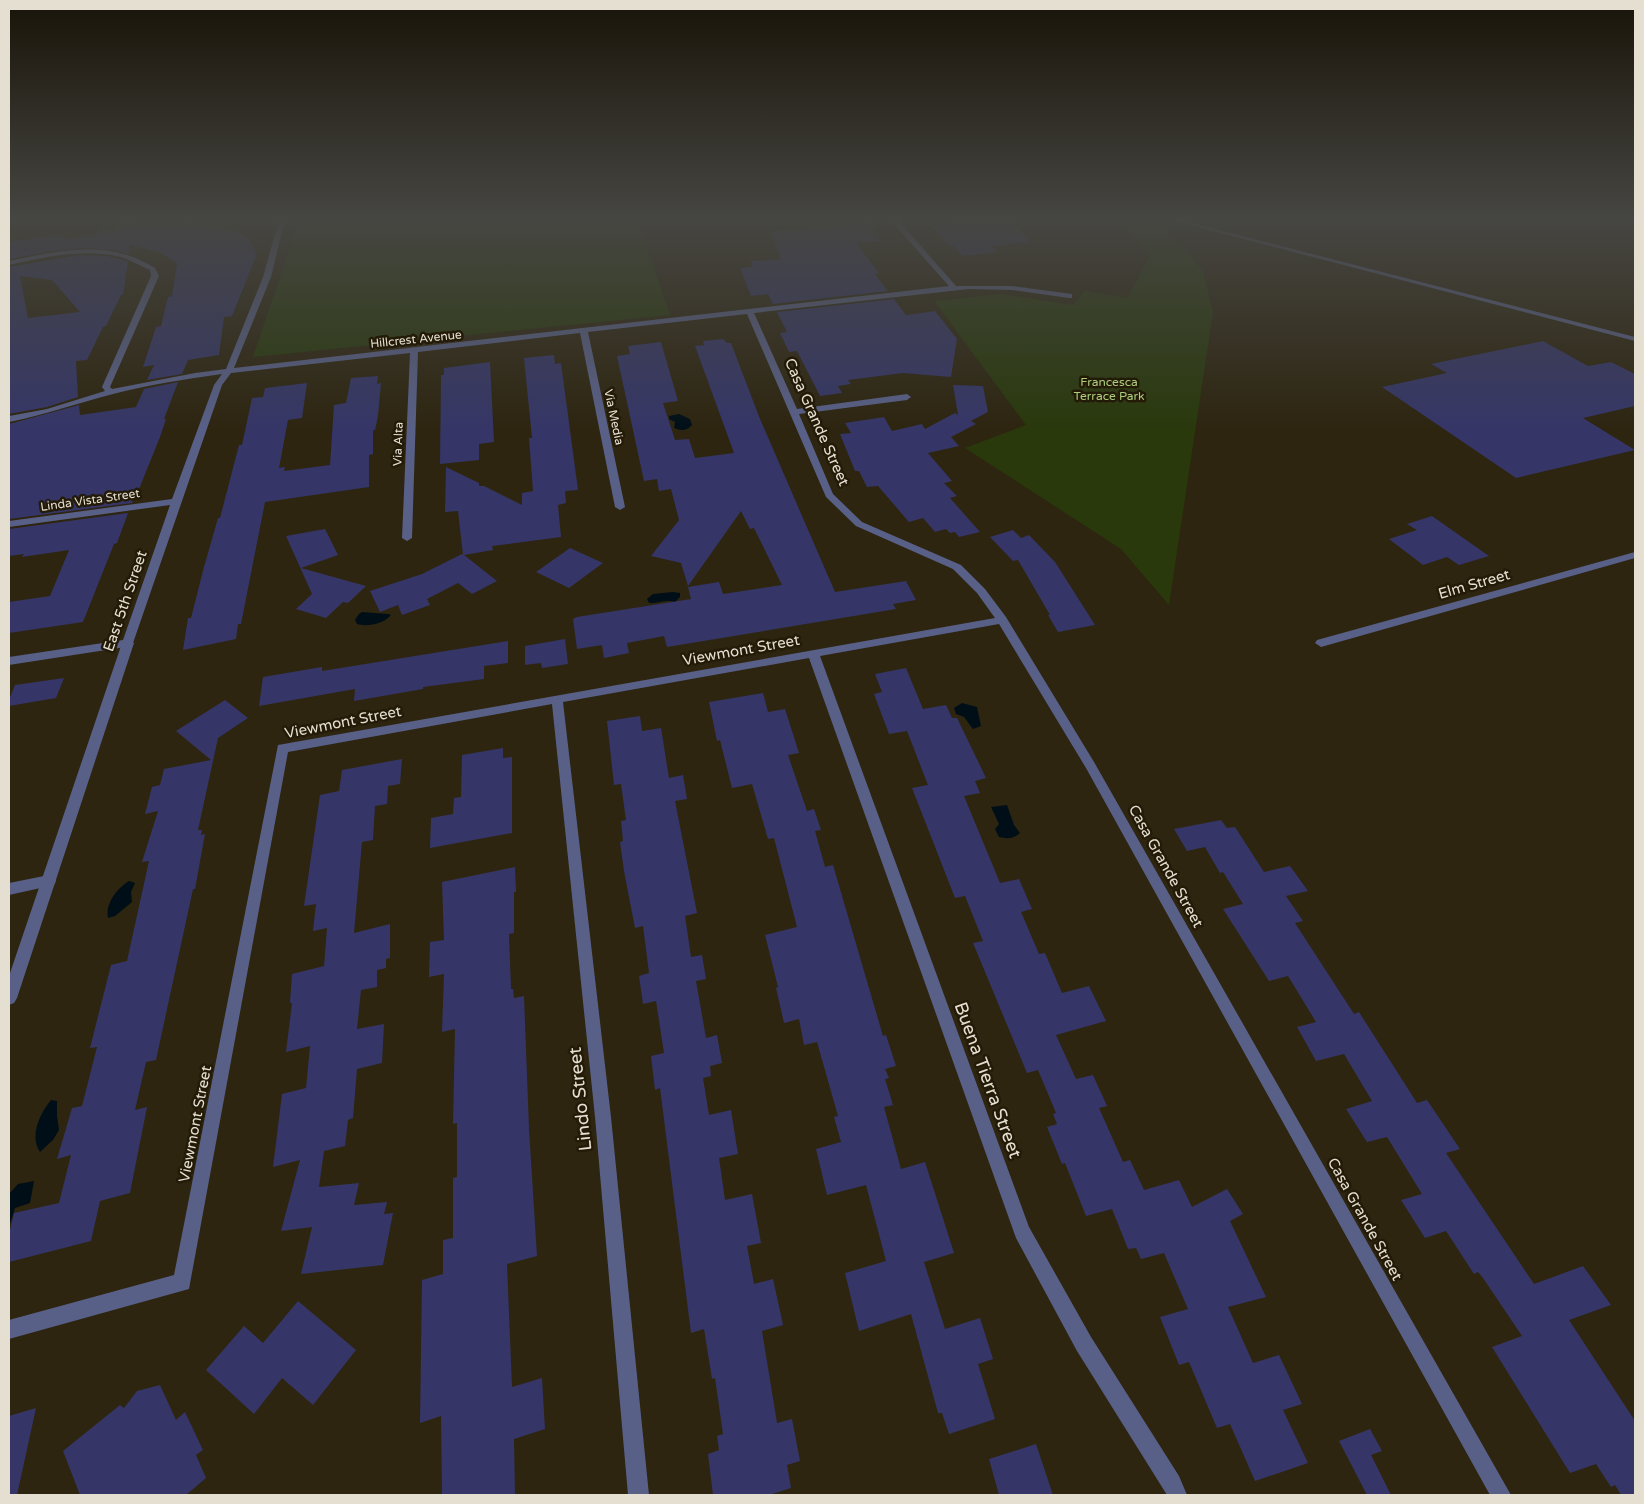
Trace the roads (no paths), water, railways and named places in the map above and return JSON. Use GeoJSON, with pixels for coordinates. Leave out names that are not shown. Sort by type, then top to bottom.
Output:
{"type":"FeatureCollection","features":[{"type":"Feature","properties":{"kind":"street"},"geometry":{"type":"LineString","coordinates":[[110,392],[106,387],[149,290]]}},
{"type":"Feature","properties":{"kind":"street","name":"East 5th Street"},"geometry":{"type":"LineString","coordinates":[[9,998],[176,501],[218,385],[229,371],[261,290]]}},
{"type":"Feature","properties":{"kind":"street","name":"Hillcrest Avenue"},"geometry":{"type":"LineString","coordinates":[[9,419],[49,411],[110,392],[155,382],[229,371],[584,332],[936,290]]}},
{"type":"Feature","properties":{"kind":"street","name":"Hillcrest Avenue"},"geometry":{"type":"LineString","coordinates":[[1021,290],[1069,296]]}},
{"type":"Feature","properties":{"kind":"street"},"geometry":{"type":"LineString","coordinates":[[1446,290],[1635,339]]}},
{"type":"Feature","properties":{"kind":"street","name":"Casa Grande Street"},"geometry":{"type":"LineString","coordinates":[[750,313],[829,494],[859,524],[956,567],[981,591],[1002,620],[1090,765],[1501,1495]]}},
{"type":"Feature","properties":{"kind":"street","name":"Via Media"},"geometry":{"type":"LineString","coordinates":[[584,332],[620,507]]}},
{"type":"Feature","properties":{"kind":"street","name":"Via Alta"},"geometry":{"type":"LineString","coordinates":[[407,538],[414,351]]}},
{"type":"Feature","properties":{"kind":"street"},"geometry":{"type":"LineString","coordinates":[[794,412],[907,397]]}},
{"type":"Feature","properties":{"kind":"street","name":"Linda Vista Street"},"geometry":{"type":"LineString","coordinates":[[9,524],[176,501]]}},
{"type":"Feature","properties":{"kind":"street","name":"Elm Street"},"geometry":{"type":"LineString","coordinates":[[1322,643],[1635,555]]}},
{"type":"Feature","properties":{"kind":"street","name":"Viewmont Street"},"geometry":{"type":"LineString","coordinates":[[9,1330],[182,1282],[282,748],[1002,620]]}},
{"type":"Feature","properties":{"kind":"street"},"geometry":{"type":"LineString","coordinates":[[9,661],[128,643]]}},
{"type":"Feature","properties":{"kind":"street","name":"Buena Tierra Street"},"geometry":{"type":"LineString","coordinates":[[814,654],[1022,1232],[1084,1344],[1178,1495]]}},
{"type":"Feature","properties":{"kind":"street","name":"Lindo Street"},"geometry":{"type":"LineString","coordinates":[[557,699],[603,1117],[639,1495]]}},
{"type":"Feature","properties":{"kind":"street"},"geometry":{"type":"LineString","coordinates":[[9,889],[49,881]]}},
{"type":"Feature","properties":{"kind":"park label","name":"Francesca Terrace Park"},"geometry":{"type":"Point","coordinates":[1109,389]}}]}
